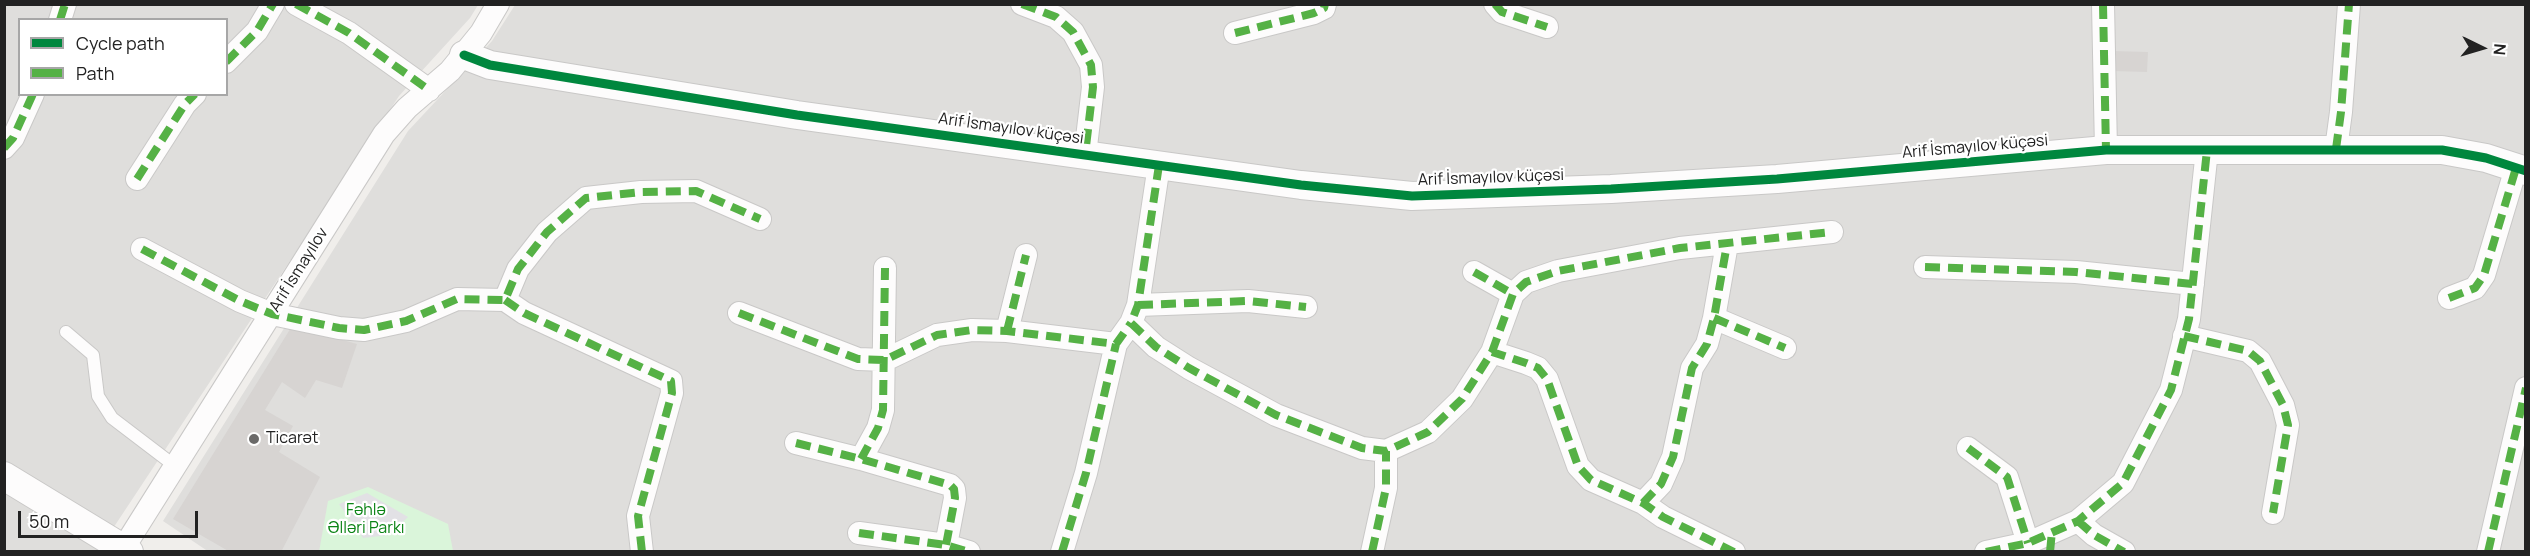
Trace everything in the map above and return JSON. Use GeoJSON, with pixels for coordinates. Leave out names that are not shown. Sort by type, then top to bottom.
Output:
{"type":"FeatureCollection","features":[{"type":"Feature","properties":{"kind":"street"},"geometry":{"type":"LineString","coordinates":[[228,60],[257,31],[273,4]]}},
{"type":"Feature","properties":{"kind":"street"},"geometry":{"type":"LineString","coordinates":[[296,4],[349,33],[429,90]]}},
{"type":"Feature","properties":{"kind":"street","name":"Arif İsmayılov"},"geometry":{"type":"LineString","coordinates":[[124,550],[384,134],[407,108],[464,55],[482,33],[498,4]]}},
{"type":"Feature","properties":{"kind":"street"},"geometry":{"type":"LineString","coordinates":[[1022,4],[1056,18],[1073,32],[1091,65],[1093,87],[1085,155]]}},
{"type":"Feature","properties":{"kind":"street"},"geometry":{"type":"LineString","coordinates":[[1235,33],[1314,13],[1324,8],[1325,4]]}},
{"type":"Feature","properties":{"kind":"street"},"geometry":{"type":"LineString","coordinates":[[1495,4],[1502,12],[1547,27]]}},
{"type":"Feature","properties":{"kind":"street"},"geometry":{"type":"LineString","coordinates":[[2103,4],[2106,150]]}},
{"type":"Feature","properties":{"kind":"street"},"geometry":{"type":"LineString","coordinates":[[2336,149],[2349,4]]}},
{"type":"Feature","properties":{"kind":"street","name":"Arif İsmayılov küçəsi"},"geometry":{"type":"LineString","coordinates":[[464,55],[490,65],[797,115],[1352,192],[1412,195],[1600,189],[1777,179],[2106,150],[2442,150],[2486,158],[2521,170]]}},
{"type":"Feature","properties":{"kind":"street"},"geometry":{"type":"LineString","coordinates":[[4,148],[12,138],[32,96]]}},
{"type":"Feature","properties":{"kind":"street"},"geometry":{"type":"LineString","coordinates":[[137,179],[179,113],[193,96]]}},
{"type":"Feature","properties":{"kind":"street"},"geometry":{"type":"LineString","coordinates":[[1986,552],[2028,543],[2051,541],[2123,483],[2171,390],[2193,284],[2207,150]]}},
{"type":"Feature","properties":{"kind":"street"},"geometry":{"type":"LineString","coordinates":[[1062,552],[1086,473],[1116,344],[1134,314],[1159,165]]}},
{"type":"Feature","properties":{"kind":"street"},"geometry":{"type":"LineString","coordinates":[[2449,298],[2475,288],[2484,275],[2521,170]]}},
{"type":"Feature","properties":{"kind":"street"},"geometry":{"type":"LineString","coordinates":[[505,300],[518,269],[547,232],[586,198],[641,192],[696,191],[760,219]]}},
{"type":"Feature","properties":{"kind":"street"},"geometry":{"type":"LineString","coordinates":[[1134,314],[1156,347],[1189,368],[1276,415],[1362,448],[1386,452],[1428,432],[1462,399],[1492,351],[1513,294],[1526,282],[1558,271],[1680,248],[1832,232]]}},
{"type":"Feature","properties":{"kind":"street"},"geometry":{"type":"LineString","coordinates":[[1643,503],[1661,484],[1673,457],[1692,368],[1707,344],[1714,318],[1727,244]]}},
{"type":"Feature","properties":{"kind":"street"},"geometry":{"type":"LineString","coordinates":[[142,249],[240,301],[272,314],[339,328],[364,330],[406,321],[457,299],[505,300],[524,313],[671,381],[672,393],[638,516],[642,552]]}},
{"type":"Feature","properties":{"kind":"street"},"geometry":{"type":"LineString","coordinates":[[1007,331],[1026,255]]}},
{"type":"Feature","properties":{"kind":"street"},"geometry":{"type":"LineString","coordinates":[[1925,267],[2076,272],[2193,284]]}},
{"type":"Feature","properties":{"kind":"street"},"geometry":{"type":"LineString","coordinates":[[861,459],[878,428],[883,410],[885,268]]}},
{"type":"Feature","properties":{"kind":"street"},"geometry":{"type":"LineString","coordinates":[[1474,272],[1513,294]]}},
{"type":"Feature","properties":{"kind":"street"},"geometry":{"type":"LineString","coordinates":[[1134,314],[1248,301],[1306,307]]}},
{"type":"Feature","properties":{"kind":"street"},"geometry":{"type":"LineString","coordinates":[[739,313],[858,359],[885,360],[937,335],[972,330],[1007,331],[1116,344]]}},
{"type":"Feature","properties":{"kind":"street"},"geometry":{"type":"LineString","coordinates":[[1714,318],[1785,348]]}},
{"type":"Feature","properties":{"kind":"street"},"geometry":{"type":"LineString","coordinates":[[2184,336],[2248,351],[2260,361],[2283,405],[2288,425],[2273,513]]}},
{"type":"Feature","properties":{"kind":"street"},"geometry":{"type":"LineString","coordinates":[[1492,351],[1538,368],[1547,379],[1578,466],[1592,480],[1643,503],[1663,517],[1725,549]]}},
{"type":"Feature","properties":{"kind":"street"},"geometry":{"type":"LineString","coordinates":[[2488,552],[2526,388]]}},
{"type":"Feature","properties":{"kind":"street"},"geometry":{"type":"LineString","coordinates":[[796,443],[950,485],[954,489],[955,498],[946,545]]}},
{"type":"Feature","properties":{"kind":"street"},"geometry":{"type":"LineString","coordinates":[[1968,448],[2007,477],[2028,543]]}},
{"type":"Feature","properties":{"kind":"street"},"geometry":{"type":"LineString","coordinates":[[1372,552],[1386,488],[1386,452]]}},
{"type":"Feature","properties":{"kind":"street"},"geometry":{"type":"LineString","coordinates":[[4,476],[124,550]]}},
{"type":"Feature","properties":{"kind":"street"},"geometry":{"type":"LineString","coordinates":[[2078,521],[2094,535],[2124,552]]}},
{"type":"Feature","properties":{"kind":"street"},"geometry":{"type":"LineString","coordinates":[[859,533],[946,545],[969,552]]}},
{"type":"Feature","properties":{"kind":"lane"},"geometry":{"type":"LineString","coordinates":[[66,332],[93,355],[98,396],[112,418],[175,466]]}},
{"type":"Feature","properties":{"kind":"shaded area"},"geometry":{"type":"Polygon","coordinates":[[[4,5],[478,5],[470,18],[399,96],[98,551],[5,551],[4,5]]]}},
{"type":"Feature","properties":{"kind":"shaded area"},"geometry":{"type":"Polygon","coordinates":[[[515,5],[2525,5],[2525,551],[209,552],[163,521],[408,131],[492,41],[515,5]]]}},
{"type":"Feature","properties":{"kind":"shaded area"},"geometry":{"type":"Polygon","coordinates":[[[367,493],[408,517],[389,535],[363,538],[339,504],[367,493]]]}},
{"type":"Feature","properties":{"kind":"green space","name":"Fəhlə Əlləri Parkı"},"geometry":{"type":"Polygon","coordinates":[[[368,487],[448,524],[453,551],[319,552],[328,501],[368,487]]]}},
{"type":"Feature","properties":{"kind":"building"},"geometry":{"type":"Polygon","coordinates":[[[2112,51],[2148,52],[2147,72],[2112,71],[2112,51]]]}},
{"type":"Feature","properties":{"kind":"building","name":"Ticarət"},"geometry":{"type":"Polygon","coordinates":[[[292,326],[357,344],[342,388],[316,380],[305,398],[282,382],[265,410],[293,426],[279,452],[320,477],[281,552],[230,552],[173,519],[292,326]]]}},
{"type":"Feature","properties":{"kind":"marked path"},"geometry":{"type":"LineString","coordinates":[[61,18],[65,4]]}},
{"type":"Feature","properties":{"kind":"marked path"},"geometry":{"type":"LineString","coordinates":[[228,60],[257,31],[273,4]]}},
{"type":"Feature","properties":{"kind":"marked path"},"geometry":{"type":"LineString","coordinates":[[296,4],[349,33],[429,90]]}},
{"type":"Feature","properties":{"kind":"marked path"},"geometry":{"type":"LineString","coordinates":[[1022,4],[1056,17],[1073,32],[1091,65],[1093,87],[1085,155]]}},
{"type":"Feature","properties":{"kind":"marked path"},"geometry":{"type":"LineString","coordinates":[[1235,33],[1314,13],[1324,8],[1325,4]]}},
{"type":"Feature","properties":{"kind":"marked path"},"geometry":{"type":"LineString","coordinates":[[1495,4],[1502,12],[1547,27]]}},
{"type":"Feature","properties":{"kind":"marked path"},"geometry":{"type":"LineString","coordinates":[[2103,4],[2106,150]]}},
{"type":"Feature","properties":{"kind":"marked path"},"geometry":{"type":"LineString","coordinates":[[2336,149],[2349,4]]}},
{"type":"Feature","properties":{"kind":"marked path"},"geometry":{"type":"LineString","coordinates":[[4,148],[13,138],[32,96]]}},
{"type":"Feature","properties":{"kind":"marked path"},"geometry":{"type":"LineString","coordinates":[[137,179],[185,104],[193,96]]}},
{"type":"Feature","properties":{"kind":"marked path"},"geometry":{"type":"LineString","coordinates":[[1986,552],[2028,543],[2078,521],[2123,483],[2171,390],[2189,319],[2207,150]]}},
{"type":"Feature","properties":{"kind":"marked path"},"geometry":{"type":"LineString","coordinates":[[1159,165],[1138,305],[1131,323],[1156,347],[1189,368],[1276,415],[1362,448],[1386,451],[1428,432],[1462,399],[1492,352],[1526,363],[1538,368],[1547,379],[1578,466],[1591,480],[1643,503],[1663,517],[1734,552]]}},
{"type":"Feature","properties":{"kind":"marked path"},"geometry":{"type":"LineString","coordinates":[[2449,298],[2475,288],[2484,275],[2516,168]]}},
{"type":"Feature","properties":{"kind":"marked path"},"geometry":{"type":"LineString","coordinates":[[142,249],[240,301],[272,314],[339,328],[364,330],[406,321],[457,299],[505,300],[518,269],[547,232],[586,198],[641,192],[696,191],[760,219]]}},
{"type":"Feature","properties":{"kind":"marked path"},"geometry":{"type":"LineString","coordinates":[[1492,352],[1513,294],[1526,282],[1558,271],[1680,248],[1832,232]]}},
{"type":"Feature","properties":{"kind":"marked path"},"geometry":{"type":"LineString","coordinates":[[1643,503],[1661,484],[1673,457],[1692,368],[1707,344],[1714,318],[1727,244]]}},
{"type":"Feature","properties":{"kind":"marked path"},"geometry":{"type":"LineString","coordinates":[[1007,331],[1026,255]]}},
{"type":"Feature","properties":{"kind":"marked path"},"geometry":{"type":"LineString","coordinates":[[1925,267],[2076,272],[2193,284]]}},
{"type":"Feature","properties":{"kind":"marked path"},"geometry":{"type":"LineString","coordinates":[[861,459],[878,428],[883,410],[885,268]]}},
{"type":"Feature","properties":{"kind":"marked path"},"geometry":{"type":"LineString","coordinates":[[1474,272],[1513,294]]}},
{"type":"Feature","properties":{"kind":"marked path"},"geometry":{"type":"LineString","coordinates":[[505,300],[524,313],[671,381],[672,393],[638,516],[642,552]]}},
{"type":"Feature","properties":{"kind":"marked path"},"geometry":{"type":"LineString","coordinates":[[1138,305],[1248,301],[1306,307]]}},
{"type":"Feature","properties":{"kind":"marked path"},"geometry":{"type":"LineString","coordinates":[[739,313],[858,359],[885,360],[937,335],[972,330],[1007,331],[1116,344],[1131,323]]}},
{"type":"Feature","properties":{"kind":"marked path"},"geometry":{"type":"LineString","coordinates":[[1714,318],[1785,348]]}},
{"type":"Feature","properties":{"kind":"marked path"},"geometry":{"type":"LineString","coordinates":[[2184,336],[2248,351],[2260,361],[2283,405],[2288,425],[2273,513]]}},
{"type":"Feature","properties":{"kind":"marked path"},"geometry":{"type":"LineString","coordinates":[[1062,552],[1086,473],[1116,344]]}},
{"type":"Feature","properties":{"kind":"marked path"},"geometry":{"type":"LineString","coordinates":[[2488,552],[2526,388]]}},
{"type":"Feature","properties":{"kind":"marked path"},"geometry":{"type":"LineString","coordinates":[[796,443],[950,485],[954,489],[955,498],[946,545]]}},
{"type":"Feature","properties":{"kind":"marked path"},"geometry":{"type":"LineString","coordinates":[[1968,448],[2007,477],[2028,543]]}},
{"type":"Feature","properties":{"kind":"marked path"},"geometry":{"type":"LineString","coordinates":[[1372,552],[1386,488],[1386,451]]}},
{"type":"Feature","properties":{"kind":"marked path"},"geometry":{"type":"LineString","coordinates":[[2078,521],[2094,535],[2124,552]]}},
{"type":"Feature","properties":{"kind":"marked path"},"geometry":{"type":"LineString","coordinates":[[2050,552],[2052,531]]}},
{"type":"Feature","properties":{"kind":"marked path"},"geometry":{"type":"LineString","coordinates":[[859,533],[946,545],[969,552]]}},
{"type":"Feature","properties":{"kind":"cycle path"},"geometry":{"type":"LineString","coordinates":[[464,55],[490,65],[797,115],[1301,185],[1412,196],[1611,189],[1777,179],[2106,150],[2442,150],[2486,158],[2526,171]]}},
{"type":"Feature","properties":{"kind":"place","name":"Ticarət"},"geometry":{"type":"Point","coordinates":[254,439]}}]}
